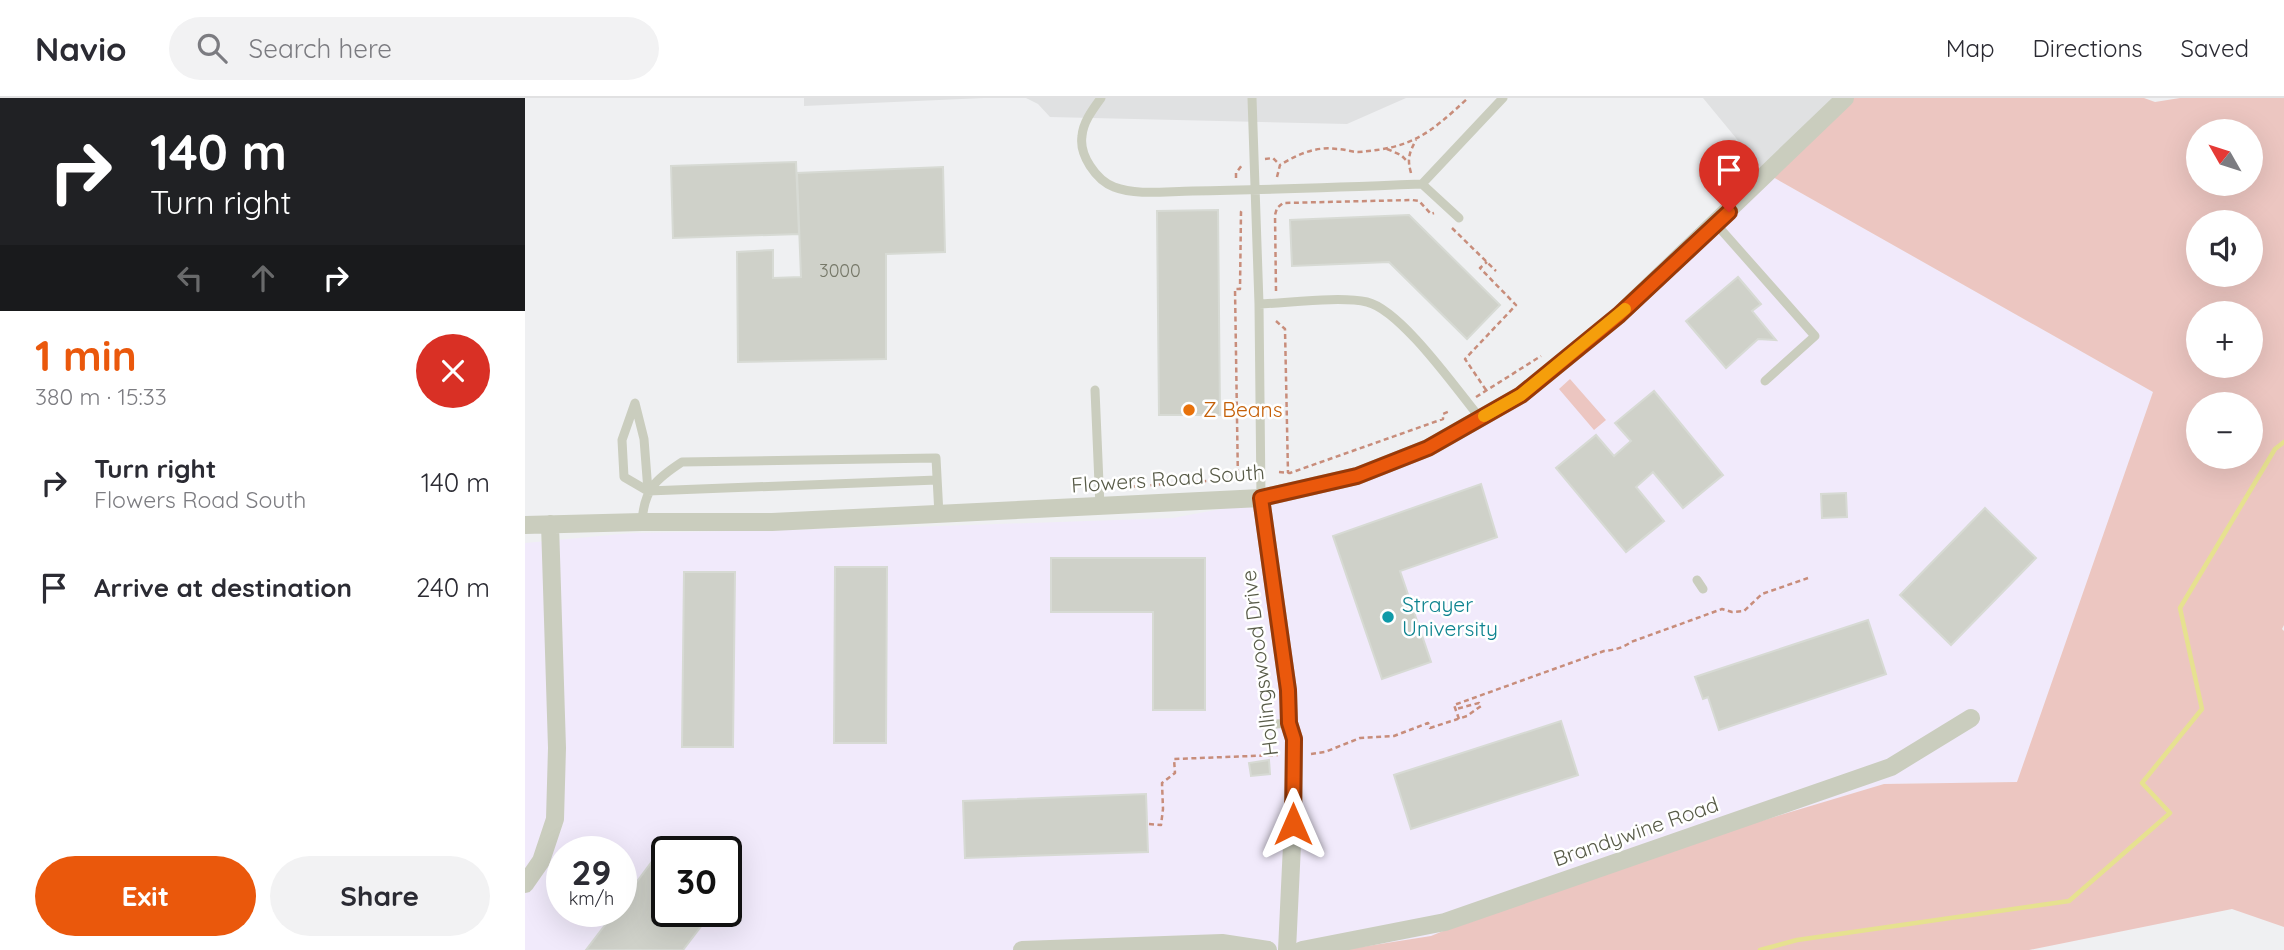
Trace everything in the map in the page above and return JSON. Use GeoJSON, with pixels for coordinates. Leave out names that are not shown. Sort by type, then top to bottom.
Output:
{"type":"FeatureCollection","features":[{"type":"Feature","properties":{"kind":"street","name":"Flowers Road South"},"geometry":{"type":"LineString","coordinates":[[525,525],[772,522],[1261,498],[1357,476],[1428,448],[1521,395],[1619,315],[1845,98]]}},
{"type":"Feature","properties":{"kind":"street","name":"Hollingswood Drive"},"geometry":{"type":"LineString","coordinates":[[1261,498],[1288,690],[1289,723],[1294,739],[1291,905],[1287,950]]}},
{"type":"Feature","properties":{"kind":"street"},"geometry":{"type":"LineString","coordinates":[[525,884],[541,861],[555,819],[557,748],[550,524]]}},
{"type":"Feature","properties":{"kind":"street","name":"Brandywine Road"},"geometry":{"type":"LineString","coordinates":[[1302,950],[1458,918],[1891,767],[1971,718]]}},
{"type":"Feature","properties":{"kind":"street"},"geometry":{"type":"LineString","coordinates":[[1022,950],[1222,943],[1268,950]]}},
{"type":"Feature","properties":{"kind":"lane"},"geometry":{"type":"LineString","coordinates":[[1101,98],[1081,134],[1082,147],[1096,174],[1111,186],[1140,191],[1422,184],[1459,218]]}},
{"type":"Feature","properties":{"kind":"lane"},"geometry":{"type":"LineString","coordinates":[[1252,98],[1261,498]]}},
{"type":"Feature","properties":{"kind":"lane"},"geometry":{"type":"LineString","coordinates":[[1422,184],[1503,98]]}},
{"type":"Feature","properties":{"kind":"lane"},"geometry":{"type":"LineString","coordinates":[[1716,224],[1815,336],[1765,381]]}},
{"type":"Feature","properties":{"kind":"lane"},"geometry":{"type":"LineString","coordinates":[[1258,304],[1354,300],[1371,303],[1401,325],[1481,418]]}},
{"type":"Feature","properties":{"kind":"lane"},"geometry":{"type":"LineString","coordinates":[[1095,390],[1100,507]]}},
{"type":"Feature","properties":{"kind":"lane"},"geometry":{"type":"LineString","coordinates":[[649,491],[645,439],[635,403],[621,440],[624,477],[649,491],[937,480]]}},
{"type":"Feature","properties":{"kind":"lane"},"geometry":{"type":"LineString","coordinates":[[642,522],[643,506],[657,479],[682,462],[936,458],[939,515]]}},
{"type":"Feature","properties":{"kind":"lane"},"geometry":{"type":"LineString","coordinates":[[1697,580],[1703,589]]}},
{"type":"Feature","properties":{"kind":"lane"},"geometry":{"type":"LineString","coordinates":[[1263,725],[1289,723]]}},
{"type":"Feature","properties":{"kind":"path"},"geometry":{"type":"LineString","coordinates":[[1277,177],[1280,165],[1310,150],[1328,148],[1354,152],[1385,149],[1416,140],[1436,128],[1468,98]]}},
{"type":"Feature","properties":{"kind":"path"},"geometry":{"type":"LineString","coordinates":[[1412,174],[1408,162],[1409,153],[1416,140]]}},
{"type":"Feature","properties":{"kind":"path"},"geometry":{"type":"LineString","coordinates":[[1385,149],[1401,155],[1408,162]]}},
{"type":"Feature","properties":{"kind":"path"},"geometry":{"type":"LineString","coordinates":[[1265,159],[1273,158],[1280,165]]}},
{"type":"Feature","properties":{"kind":"path"},"geometry":{"type":"LineString","coordinates":[[1238,180],[1236,173],[1243,160]]}},
{"type":"Feature","properties":{"kind":"path"},"geometry":{"type":"LineString","coordinates":[[1276,291],[1275,215],[1277,208],[1283,203],[1412,200],[1419,201],[1431,214],[1436,212]]}},
{"type":"Feature","properties":{"kind":"path"},"geometry":{"type":"LineString","coordinates":[[1238,486],[1235,289],[1240,289],[1241,212]]}},
{"type":"Feature","properties":{"kind":"path"},"geometry":{"type":"LineString","coordinates":[[1445,221],[1496,271]]}},
{"type":"Feature","properties":{"kind":"path"},"geometry":{"type":"LineString","coordinates":[[1486,391],[1465,359],[1516,306],[1480,268],[1487,262]]}},
{"type":"Feature","properties":{"kind":"path"},"geometry":{"type":"LineString","coordinates":[[1235,319],[1243,319]]}},
{"type":"Feature","properties":{"kind":"path"},"geometry":{"type":"LineString","coordinates":[[1276,321],[1285,329],[1288,475]]}},
{"type":"Feature","properties":{"kind":"path"},"geometry":{"type":"LineString","coordinates":[[1279,472],[1288,475],[1443,419],[1443,414],[1450,411]]}},
{"type":"Feature","properties":{"kind":"path"},"geometry":{"type":"LineString","coordinates":[[1115,488],[1252,478]]}},
{"type":"Feature","properties":{"kind":"path"},"geometry":{"type":"LineString","coordinates":[[1459,719],[1454,705],[1604,650],[1626,646],[1722,609],[1744,611],[1762,594],[1808,578]]}},
{"type":"Feature","properties":{"kind":"path"},"geometry":{"type":"LineString","coordinates":[[1308,755],[1325,752],[1360,738],[1394,736],[1428,723],[1430,728],[1467,716],[1481,706],[1479,703],[1455,709]]}},
{"type":"Feature","properties":{"kind":"path"},"geometry":{"type":"LineString","coordinates":[[1149,824],[1161,825],[1162,783],[1174,773],[1174,759],[1285,755]]}},
{"type":"Feature","properties":{"kind":"shaded area"},"geometry":{"type":"Polygon","coordinates":[[[804,98],[984,98],[804,106],[804,98]]]}},
{"type":"Feature","properties":{"kind":"shaded area"},"geometry":{"type":"Polygon","coordinates":[[[1026,98],[1406,98],[1347,124],[1050,117],[1038,104],[1026,98]]]}},
{"type":"Feature","properties":{"kind":"shaded area"},"geometry":{"type":"Polygon","coordinates":[[[1703,98],[1841,98],[1764,172],[1703,98]]]}},
{"type":"Feature","properties":{"kind":"shaded area"},"geometry":{"type":"Polygon","coordinates":[[[1841,98],[2144,98],[2155,102],[2180,98],[2284,98],[2284,927],[2232,909],[2029,950],[1342,950],[1431,936],[1574,877],[1884,784],[2017,782],[2153,392],[1764,172],[1841,98]]]}},
{"type":"Feature","properties":{"kind":"shaded area"},"geometry":{"type":"Polygon","coordinates":[[[1764,172],[2153,392],[2017,782],[1884,784],[1574,877],[1431,936],[1342,950],[525,950],[525,543],[632,533],[1173,518],[1316,491],[1497,417],[1764,172]]]}},
{"type":"Feature","properties":{"kind":"shaded area"},"geometry":{"type":"Polygon","coordinates":[[[1570,379],[1606,420],[1594,430],[1559,389],[1570,379]]]}},
{"type":"Feature","properties":{"kind":"building"},"geometry":{"type":"Polygon","coordinates":[[[796,162],[799,234],[673,238],[671,166],[796,162]]]}},
{"type":"Feature","properties":{"kind":"building"},"geometry":{"type":"Polygon","coordinates":[[[943,167],[945,252],[886,254],[886,359],[738,362],[737,252],[773,250],[773,278],[801,277],[797,173],[943,167]]]}},
{"type":"Feature","properties":{"kind":"building"},"geometry":{"type":"Polygon","coordinates":[[[1218,210],[1220,415],[1159,415],[1157,211],[1218,210]]]}},
{"type":"Feature","properties":{"kind":"building"},"geometry":{"type":"Polygon","coordinates":[[[1409,215],[1500,305],[1467,339],[1389,262],[1292,266],[1290,220],[1409,215]]]}},
{"type":"Feature","properties":{"kind":"building"},"geometry":{"type":"Polygon","coordinates":[[[1738,277],[1761,304],[1752,311],[1776,340],[1758,339],[1726,368],[1686,321],[1738,277]]]}},
{"type":"Feature","properties":{"kind":"building"},"geometry":{"type":"Polygon","coordinates":[[[1654,391],[1723,475],[1683,508],[1653,472],[1636,487],[1664,521],[1626,552],[1556,468],[1596,435],[1614,456],[1631,441],[1615,423],[1654,391]]]}},
{"type":"Feature","properties":{"kind":"building","name":"Strayer University"},"geometry":{"type":"Polygon","coordinates":[[[1481,484],[1497,537],[1400,571],[1431,662],[1382,679],[1333,536],[1481,484]]]}},
{"type":"Feature","properties":{"kind":"building"},"geometry":{"type":"Polygon","coordinates":[[[1846,493],[1847,517],[1822,518],[1821,494],[1846,493]]]}},
{"type":"Feature","properties":{"kind":"building"},"geometry":{"type":"Polygon","coordinates":[[[1985,508],[2036,558],[1951,645],[1900,595],[1985,508]]]}},
{"type":"Feature","properties":{"kind":"building"},"geometry":{"type":"Polygon","coordinates":[[[1051,558],[1205,558],[1205,710],[1153,710],[1153,612],[1051,612],[1051,558]]]}},
{"type":"Feature","properties":{"kind":"building"},"geometry":{"type":"Polygon","coordinates":[[[835,567],[887,567],[886,743],[834,743],[835,567]]]}},
{"type":"Feature","properties":{"kind":"building"},"geometry":{"type":"Polygon","coordinates":[[[684,572],[735,572],[733,747],[682,747],[684,572]]]}},
{"type":"Feature","properties":{"kind":"building"},"geometry":{"type":"Polygon","coordinates":[[[1868,620],[1886,674],[1719,730],[1708,697],[1703,699],[1695,677],[1868,620]]]}},
{"type":"Feature","properties":{"kind":"building"},"geometry":{"type":"Polygon","coordinates":[[[1561,721],[1578,775],[1411,829],[1394,775],[1561,721]]]}},
{"type":"Feature","properties":{"kind":"building"},"geometry":{"type":"Polygon","coordinates":[[[1269,760],[1270,774],[1251,776],[1249,763],[1269,760]]]}},
{"type":"Feature","properties":{"kind":"building"},"geometry":{"type":"Polygon","coordinates":[[[1146,794],[1148,852],[965,858],[963,801],[1146,794]]]}},
{"type":"Feature","properties":{"kind":"building"},"geometry":{"type":"Polygon","coordinates":[[[651,863],[651,927],[701,927],[683,950],[586,950],[604,927],[637,927],[637,882],[651,863]]]}},
{"type":"Feature","properties":{"kind":"waterway"},"geometry":{"type":"LineString","coordinates":[[1760,950],[1797,940],[2069,901],[2170,813],[2142,783],[2202,709],[2180,608],[2275,449],[2284,442]]}},
{"type":"Feature","properties":{"kind":"slow traffic"},"geometry":{"type":"LineString","coordinates":[[1484,416],[1521,395],[1625,309]]}},
{"type":"Feature","properties":{"kind":"place","name":"Z Beans"},"geometry":{"type":"Point","coordinates":[1189,410]}},
{"type":"Feature","properties":{"kind":"place","name":"Strayer University"},"geometry":{"type":"Point","coordinates":[1388,617]}},
{"type":"Feature","properties":{"kind":"route"},"geometry":{"type":"LineString","coordinates":[[1293,824],[1294,739],[1289,723],[1288,690],[1261,498],[1357,476],[1428,448],[1521,395],[1619,315],[1729,212]]}}]}
